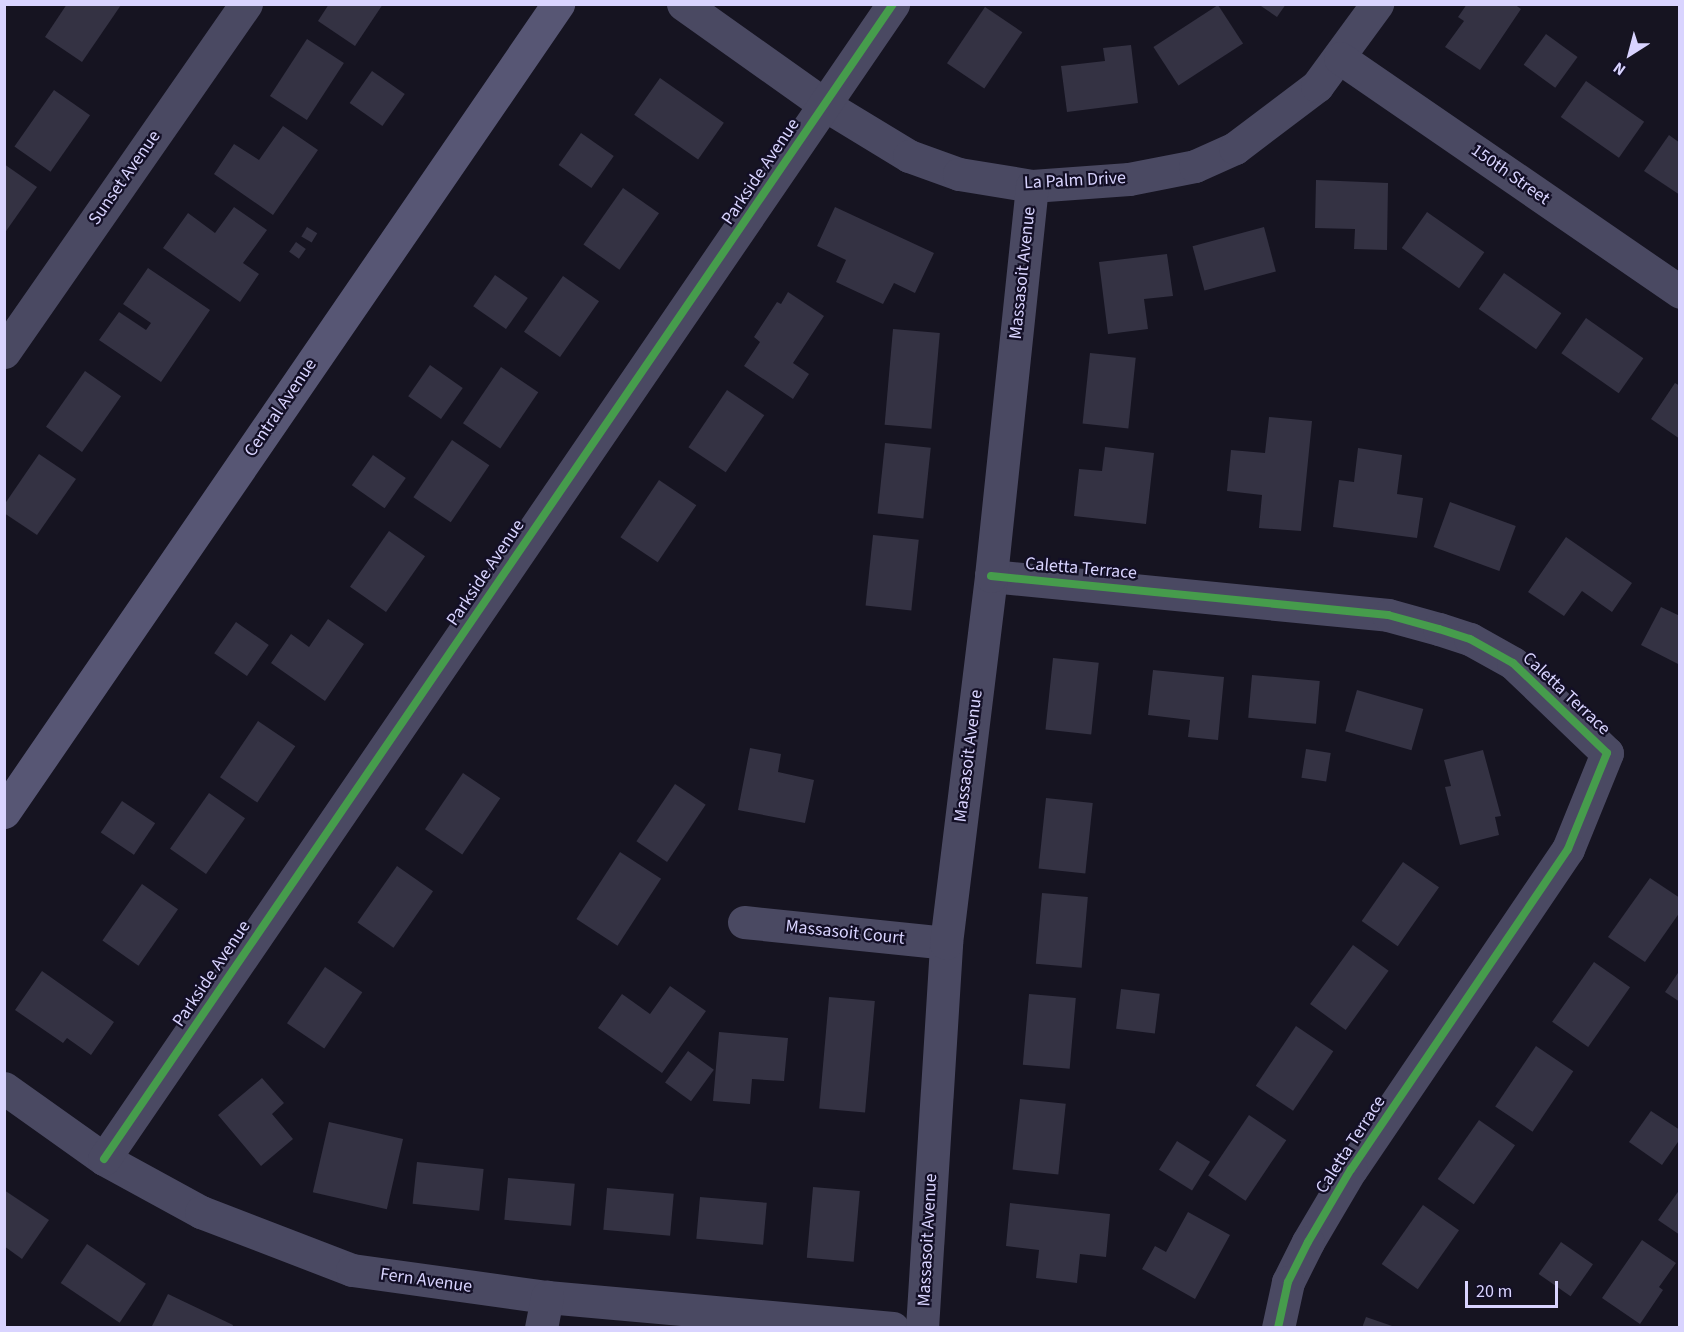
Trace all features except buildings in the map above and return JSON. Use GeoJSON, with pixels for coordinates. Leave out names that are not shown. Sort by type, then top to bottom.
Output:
{"type":"FeatureCollection","features":[{"type":"Feature","properties":{"kind":"street","name":"Sunset Avenue"},"geometry":{"type":"LineString","coordinates":[[4,352],[246,4]]}},
{"type":"Feature","properties":{"kind":"street","name":"Central Avenue"},"geometry":{"type":"LineString","coordinates":[[4,812],[558,4]]}},
{"type":"Feature","properties":{"kind":"street","name":"La Palm Drive"},"geometry":{"type":"LineString","coordinates":[[683,4],[825,105],[924,162],[959,174],[1032,186],[1129,179],[1195,166],[1235,148],[1270,125],[1317,86],[1340,58],[1377,4]]}},
{"type":"Feature","properties":{"kind":"street","name":"Parkside Avenue"},"geometry":{"type":"LineString","coordinates":[[104,1158],[893,4]]}},
{"type":"Feature","properties":{"kind":"street","name":"150th Street"},"geometry":{"type":"LineString","coordinates":[[1340,58],[1680,292]]}},
{"type":"Feature","properties":{"kind":"street","name":"Massasoit Avenue"},"geometry":{"type":"LineString","coordinates":[[922,1328],[946,944],[991,576],[1032,186]]}},
{"type":"Feature","properties":{"kind":"street","name":"Caletta Terrace"},"geometry":{"type":"LineString","coordinates":[[991,576],[1388,615],[1439,629],[1470,639],[1513,663],[1606,753],[1568,849],[1351,1169],[1308,1242],[1288,1282],[1278,1328]]}},
{"type":"Feature","properties":{"kind":"street","name":"Massasoit Court"},"geometry":{"type":"LineString","coordinates":[[744,922],[946,944]]}},
{"type":"Feature","properties":{"kind":"street","name":"Fern Avenue"},"geometry":{"type":"LineString","coordinates":[[4,1089],[104,1158],[201,1212],[352,1270],[544,1312],[893,1328]]}},
{"type":"Feature","properties":{"kind":"cycle path"},"geometry":{"type":"LineString","coordinates":[[104,1159],[893,4]]}},
{"type":"Feature","properties":{"kind":"cycle path"},"geometry":{"type":"LineString","coordinates":[[991,576],[1388,615],[1439,629],[1470,639],[1513,663],[1607,753],[1568,849],[1351,1169],[1308,1242],[1288,1282],[1278,1328]]}}]}
